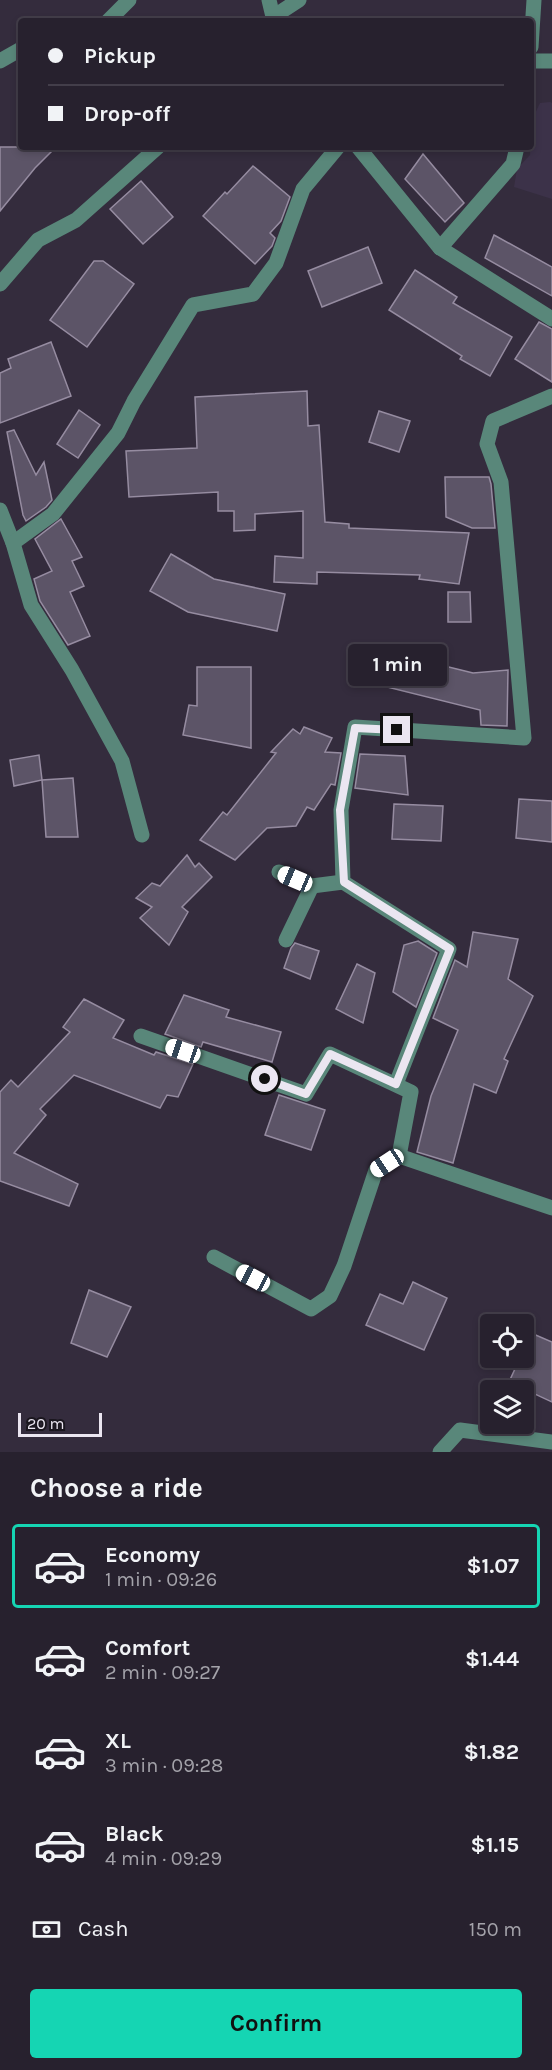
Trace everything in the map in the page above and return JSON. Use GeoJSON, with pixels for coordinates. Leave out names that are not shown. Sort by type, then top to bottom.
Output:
{"type":"FeatureCollection","features":[{"type":"Feature","properties":{"kind":"street"},"geometry":{"type":"LineString","coordinates":[[111,18],[129,0]]}},
{"type":"Feature","properties":{"kind":"street"},"geometry":{"type":"LineString","coordinates":[[269,0],[274,18]]}},
{"type":"Feature","properties":{"kind":"street"},"geometry":{"type":"LineString","coordinates":[[275,18],[299,0]]}},
{"type":"Feature","properties":{"kind":"street"},"geometry":{"type":"LineString","coordinates":[[533,18],[534,0]]}},
{"type":"Feature","properties":{"kind":"street"},"geometry":{"type":"LineString","coordinates":[[0,61],[18,52]]}},
{"type":"Feature","properties":{"kind":"street"},"geometry":{"type":"LineString","coordinates":[[534,61],[552,61]]}},
{"type":"Feature","properties":{"kind":"street"},"geometry":{"type":"LineString","coordinates":[[0,284],[38,240],[76,220],[155,150]]}},
{"type":"Feature","properties":{"kind":"street"},"geometry":{"type":"LineString","coordinates":[[13,543],[53,514],[118,433],[134,401],[193,305],[254,294],[276,263],[303,189],[336,150]]}},
{"type":"Feature","properties":{"kind":"street"},"geometry":{"type":"LineString","coordinates":[[360,150],[440,248],[552,319]]}},
{"type":"Feature","properties":{"kind":"street"},"geometry":{"type":"LineString","coordinates":[[440,248],[513,164],[516,150]]}},
{"type":"Feature","properties":{"kind":"street"},"geometry":{"type":"LineString","coordinates":[[344,882],[340,810],[355,728],[524,738],[501,482],[487,444],[493,421],[552,396]]}},
{"type":"Feature","properties":{"kind":"street"},"geometry":{"type":"LineString","coordinates":[[0,510],[13,543],[31,605],[72,670],[122,761],[142,835]]}},
{"type":"Feature","properties":{"kind":"street"},"geometry":{"type":"LineString","coordinates":[[279,872],[312,886],[344,882],[450,949],[396,1084]]}},
{"type":"Feature","properties":{"kind":"street"},"geometry":{"type":"LineString","coordinates":[[286,940],[312,886]]}},
{"type":"Feature","properties":{"kind":"street"},"geometry":{"type":"LineString","coordinates":[[141,1036],[306,1094],[330,1054],[411,1092],[399,1156],[376,1170],[344,1266],[330,1296],[311,1309],[214,1257]]}},
{"type":"Feature","properties":{"kind":"street"},"geometry":{"type":"LineString","coordinates":[[399,1156],[552,1208]]}},
{"type":"Feature","properties":{"kind":"street"},"geometry":{"type":"LineString","coordinates":[[440,1452],[460,1430],[552,1442]]}},
{"type":"Feature","properties":{"kind":"shaded area"},"geometry":{"type":"Polygon","coordinates":[[[540,103],[552,103],[552,199],[514,187],[517,169],[530,155],[530,150],[534,150],[534,116],[540,103]]]}},
{"type":"Feature","properties":{"kind":"building"},"geometry":{"type":"Polygon","coordinates":[[[0,147],[18,147],[18,150],[53,150],[35,168],[0,211],[0,147]]]}},
{"type":"Feature","properties":{"kind":"building"},"geometry":{"type":"Polygon","coordinates":[[[423,154],[464,203],[445,222],[405,179],[423,154]]]}},
{"type":"Feature","properties":{"kind":"building"},"geometry":{"type":"Polygon","coordinates":[[[253,166],[290,197],[281,221],[270,233],[275,238],[272,246],[255,264],[203,216],[253,166]]]}},
{"type":"Feature","properties":{"kind":"building"},"geometry":{"type":"Polygon","coordinates":[[[141,181],[173,217],[143,244],[110,209],[141,181]]]}},
{"type":"Feature","properties":{"kind":"building"},"geometry":{"type":"Polygon","coordinates":[[[494,235],[552,267],[552,296],[485,258],[494,235]]]}},
{"type":"Feature","properties":{"kind":"building"},"geometry":{"type":"Polygon","coordinates":[[[368,247],[382,283],[322,307],[308,271],[368,247]]]}},
{"type":"Feature","properties":{"kind":"building"},"geometry":{"type":"Polygon","coordinates":[[[94,261],[103,261],[134,284],[87,347],[50,320],[94,261]]]}},
{"type":"Feature","properties":{"kind":"building"},"geometry":{"type":"Polygon","coordinates":[[[415,270],[457,297],[453,303],[512,337],[490,376],[460,359],[462,356],[389,310],[415,270]]]}},
{"type":"Feature","properties":{"kind":"building"},"geometry":{"type":"Polygon","coordinates":[[[539,322],[552,329],[552,382],[515,359],[539,322]]]}},
{"type":"Feature","properties":{"kind":"building"},"geometry":{"type":"Polygon","coordinates":[[[51,342],[71,396],[0,423],[0,373],[11,368],[8,359],[51,342]]]}},
{"type":"Feature","properties":{"kind":"building"},"geometry":{"type":"Polygon","coordinates":[[[307,391],[308,426],[319,425],[325,522],[349,524],[349,528],[469,533],[459,584],[419,579],[420,575],[317,572],[317,584],[274,582],[275,556],[303,558],[303,511],[255,514],[255,530],[234,531],[234,511],[218,511],[218,492],[129,497],[126,451],[197,448],[195,397],[307,391]]]}},
{"type":"Feature","properties":{"kind":"building"},"geometry":{"type":"Polygon","coordinates":[[[79,410],[100,425],[78,458],[57,444],[79,410]]]}},
{"type":"Feature","properties":{"kind":"building"},"geometry":{"type":"Polygon","coordinates":[[[379,411],[410,421],[399,452],[369,442],[379,411]]]}},
{"type":"Feature","properties":{"kind":"building"},"geometry":{"type":"Polygon","coordinates":[[[14,430],[36,475],[44,462],[52,500],[26,521],[7,432],[14,430]]]}},
{"type":"Feature","properties":{"kind":"building"},"geometry":{"type":"Polygon","coordinates":[[[445,477],[489,477],[495,528],[472,528],[446,517],[445,477]]]}},
{"type":"Feature","properties":{"kind":"building"},"geometry":{"type":"Polygon","coordinates":[[[61,519],[82,557],[72,561],[84,586],[70,592],[90,636],[68,645],[40,601],[34,579],[52,571],[35,539],[61,519]]]}},
{"type":"Feature","properties":{"kind":"building"},"geometry":{"type":"Polygon","coordinates":[[[171,554],[214,579],[285,594],[277,631],[188,612],[150,591],[171,554]]]}},
{"type":"Feature","properties":{"kind":"building"},"geometry":{"type":"Polygon","coordinates":[[[448,592],[470,592],[471,622],[448,622],[448,592]]]}},
{"type":"Feature","properties":{"kind":"building"},"geometry":{"type":"Polygon","coordinates":[[[396,654],[473,673],[508,670],[507,726],[481,725],[480,710],[379,685],[384,667],[394,667],[396,654]]]}},
{"type":"Feature","properties":{"kind":"building"},"geometry":{"type":"Polygon","coordinates":[[[197,667],[251,667],[251,748],[183,735],[189,705],[197,706],[197,667]]]}},
{"type":"Feature","properties":{"kind":"building"},"geometry":{"type":"Polygon","coordinates":[[[304,727],[332,738],[325,752],[341,753],[335,785],[331,784],[314,810],[307,807],[296,826],[267,828],[235,860],[200,840],[223,812],[227,815],[276,753],[271,752],[293,729],[300,734],[304,727]]]}},
{"type":"Feature","properties":{"kind":"building"},"geometry":{"type":"Polygon","coordinates":[[[360,754],[405,756],[408,795],[355,788],[360,754]]]}},
{"type":"Feature","properties":{"kind":"building"},"geometry":{"type":"Polygon","coordinates":[[[39,755],[42,780],[14,786],[10,760],[39,755]]]}},
{"type":"Feature","properties":{"kind":"building"},"geometry":{"type":"Polygon","coordinates":[[[73,778],[78,837],[46,837],[42,780],[73,778]]]}},
{"type":"Feature","properties":{"kind":"building"},"geometry":{"type":"Polygon","coordinates":[[[519,799],[552,801],[552,842],[516,838],[519,799]]]}},
{"type":"Feature","properties":{"kind":"building"},"geometry":{"type":"Polygon","coordinates":[[[394,804],[443,806],[441,841],[392,839],[394,804]]]}},
{"type":"Feature","properties":{"kind":"building"},"geometry":{"type":"Polygon","coordinates":[[[187,855],[195,867],[199,863],[212,877],[182,907],[188,912],[169,945],[140,918],[152,907],[136,898],[152,883],[160,886],[187,855]]]}},
{"type":"Feature","properties":{"kind":"building"},"geometry":{"type":"Polygon","coordinates":[[[473,932],[518,939],[508,979],[533,996],[504,1059],[508,1061],[496,1093],[474,1084],[453,1163],[417,1152],[431,1096],[458,1030],[433,1018],[455,960],[467,967],[473,932]]]}},
{"type":"Feature","properties":{"kind":"building"},"geometry":{"type":"Polygon","coordinates":[[[418,941],[437,953],[416,1007],[393,992],[404,945],[418,941]]]}},
{"type":"Feature","properties":{"kind":"building"},"geometry":{"type":"Polygon","coordinates":[[[295,943],[319,951],[310,979],[284,968],[295,943]]]}},
{"type":"Feature","properties":{"kind":"building"},"geometry":{"type":"Polygon","coordinates":[[[357,964],[375,973],[363,1023],[336,1009],[357,964]]]}},
{"type":"Feature","properties":{"kind":"building"},"geometry":{"type":"Polygon","coordinates":[[[184,995],[229,1010],[226,1017],[281,1032],[272,1062],[203,1042],[201,1047],[165,1034],[184,995]]]}},
{"type":"Feature","properties":{"kind":"building"},"geometry":{"type":"Polygon","coordinates":[[[84,999],[124,1020],[113,1038],[154,1055],[156,1052],[193,1064],[178,1097],[167,1095],[160,1108],[74,1075],[40,1109],[46,1115],[14,1153],[78,1184],[69,1206],[0,1181],[0,1092],[11,1080],[18,1087],[70,1032],[63,1027],[84,999]]]}},
{"type":"Feature","properties":{"kind":"building"},"geometry":{"type":"Polygon","coordinates":[[[279,1095],[325,1110],[311,1150],[265,1135],[279,1095]]]}},
{"type":"Feature","properties":{"kind":"building"},"geometry":{"type":"Polygon","coordinates":[[[413,1282],[447,1298],[424,1350],[366,1325],[380,1294],[403,1304],[413,1282]]]}},
{"type":"Feature","properties":{"kind":"building"},"geometry":{"type":"Polygon","coordinates":[[[89,1290],[131,1307],[107,1357],[71,1343],[89,1290]]]}},
{"type":"Feature","properties":{"kind":"building"},"geometry":{"type":"Polygon","coordinates":[[[534,1334],[552,1342],[552,1402],[534,1394],[534,1380],[510,1380],[515,1368],[534,1368],[534,1334]]]}},
{"type":"Feature","properties":{"kind":"route"},"geometry":{"type":"LineString","coordinates":[[265,1079],[306,1094],[330,1054],[396,1084],[450,949],[344,882],[340,810],[355,728],[397,730]]}}]}
